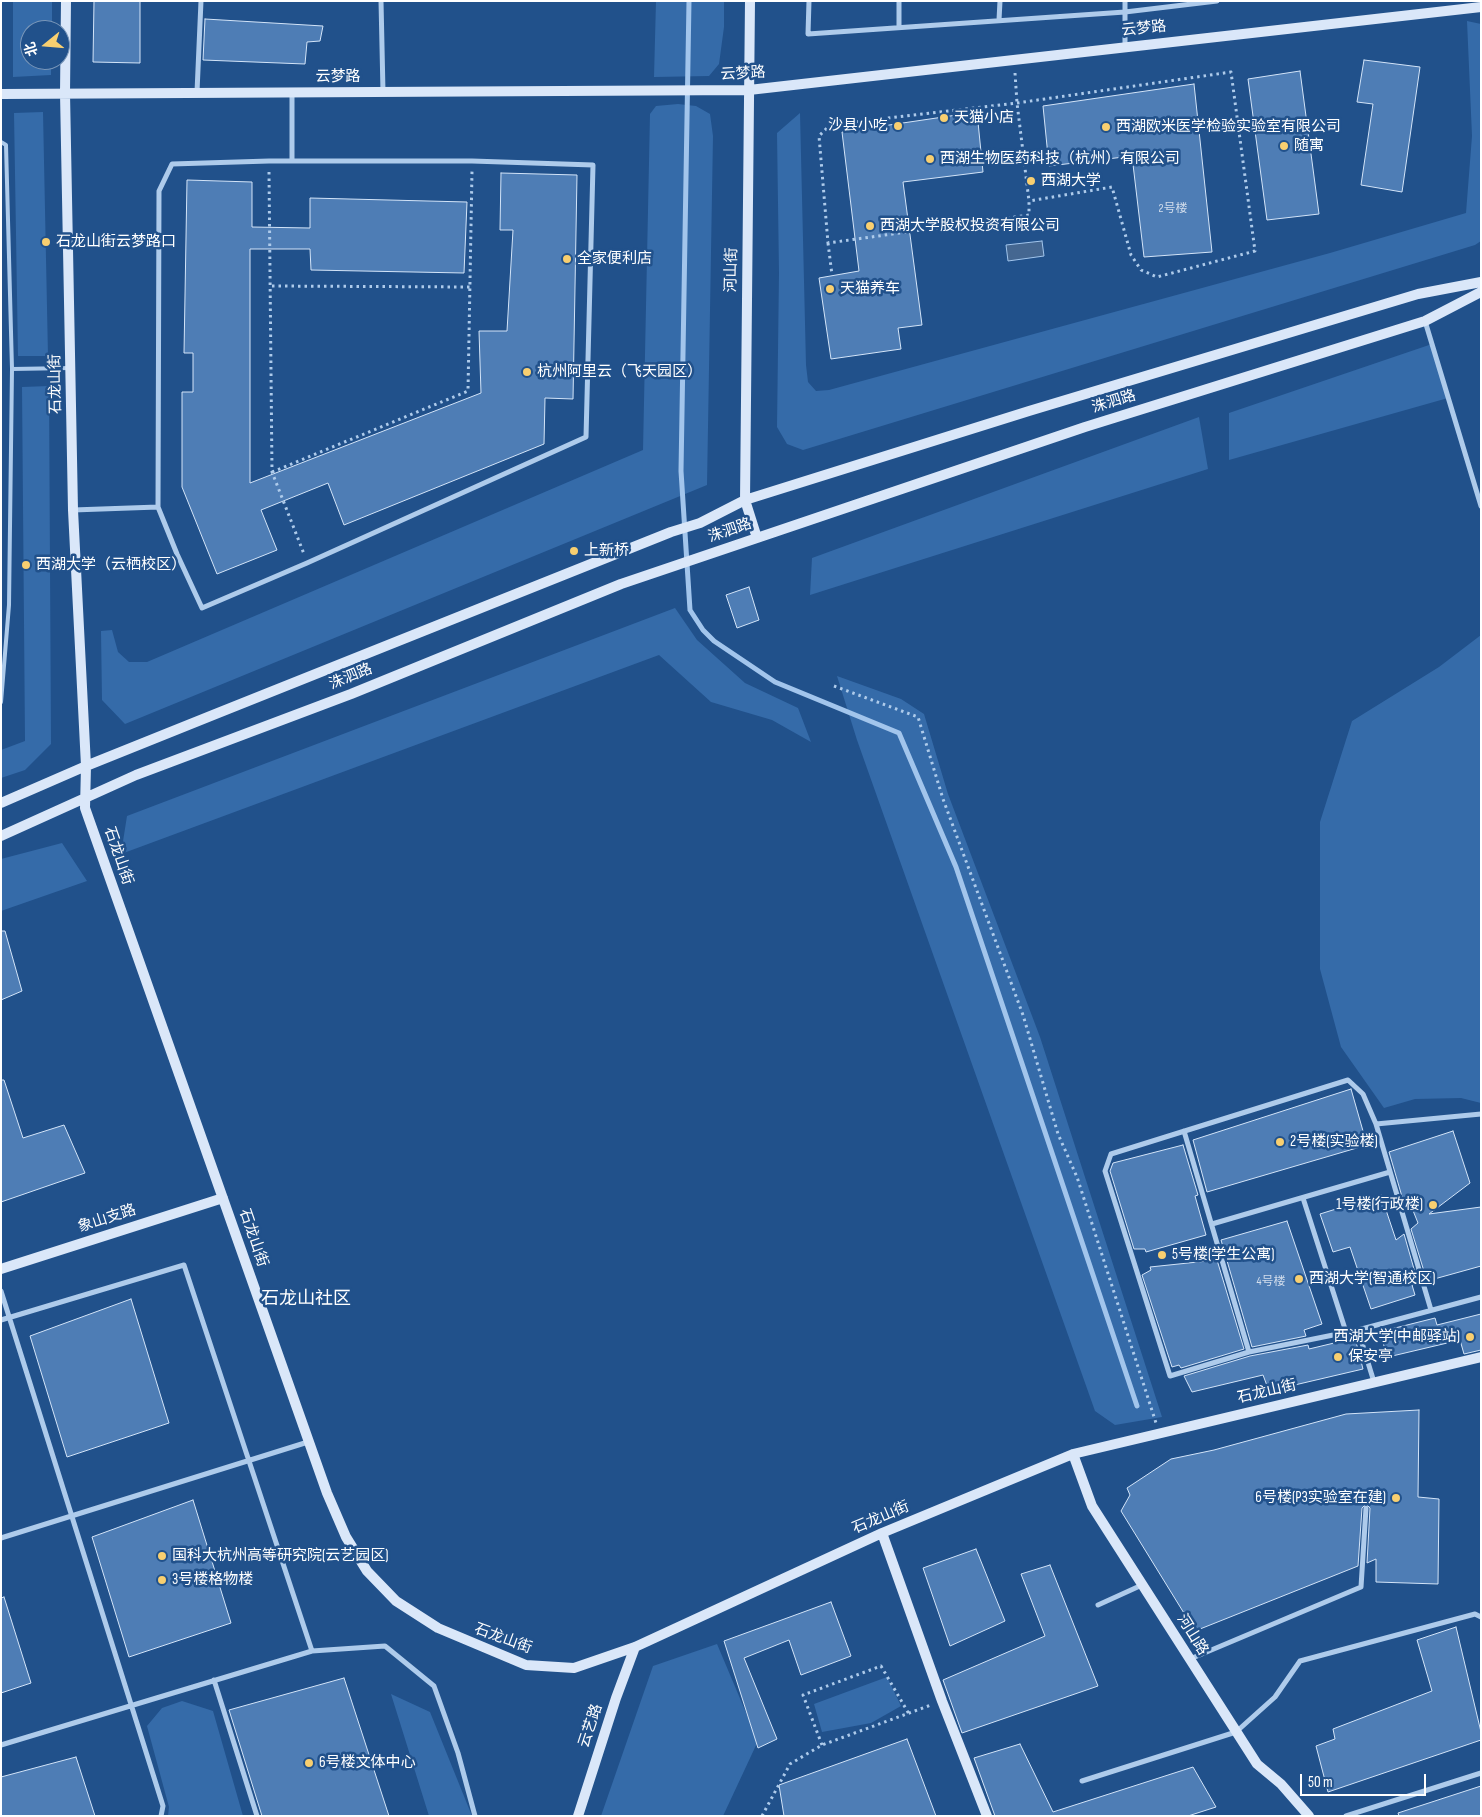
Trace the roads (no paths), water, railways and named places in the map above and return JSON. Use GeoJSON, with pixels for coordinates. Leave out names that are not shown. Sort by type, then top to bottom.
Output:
{"type":"FeatureCollection","features":[{"type":"Feature","properties":{"kind":"street","name":"石龙山街"},"geometry":{"type":"LineString","coordinates":[[66,1],[65,93],[73,510],[86,766],[85,808],[327,1493],[346,1537],[368,1571],[396,1601],[438,1628],[526,1665],[574,1668],[635,1647],[882,1533],[1073,1454],[1481,1357]]}},
{"type":"Feature","properties":{"kind":"street"},"geometry":{"type":"LineString","coordinates":[[197,92],[201,1]]}},
{"type":"Feature","properties":{"kind":"street"},"geometry":{"type":"LineString","coordinates":[[381,1],[383,92]]}},
{"type":"Feature","properties":{"kind":"street","name":"河山街"},"geometry":{"type":"LineString","coordinates":[[750,1],[745,500],[756,538]]}},
{"type":"Feature","properties":{"kind":"street"},"geometry":{"type":"LineString","coordinates":[[809,1],[808,34],[1125,12],[1217,1]]}},
{"type":"Feature","properties":{"kind":"street"},"geometry":{"type":"LineString","coordinates":[[898,27],[899,1]]}},
{"type":"Feature","properties":{"kind":"street"},"geometry":{"type":"LineString","coordinates":[[999,20],[1000,1]]}},
{"type":"Feature","properties":{"kind":"street"},"geometry":{"type":"LineString","coordinates":[[1125,1],[1125,47]]}},
{"type":"Feature","properties":{"kind":"street","name":"云梦路"},"geometry":{"type":"LineString","coordinates":[[1,94],[749,90],[1481,7]]}},
{"type":"Feature","properties":{"kind":"street"},"geometry":{"type":"LineString","coordinates":[[292,92],[292,160]]}},
{"type":"Feature","properties":{"kind":"street"},"geometry":{"type":"LineString","coordinates":[[292,160],[593,164],[586,436],[307,563],[202,608],[158,507],[159,191],[172,164],[292,160]]}},
{"type":"Feature","properties":{"kind":"street","name":"洙泗路"},"geometry":{"type":"LineString","coordinates":[[1,803],[86,766],[671,532],[700,523],[745,500],[1029,411],[1418,294],[1481,282]]}},
{"type":"Feature","properties":{"kind":"street","name":"洙泗路"},"geometry":{"type":"LineString","coordinates":[[1,836],[136,775],[351,694],[621,584],[1085,427],[1425,321],[1481,292]]}},
{"type":"Feature","properties":{"kind":"street"},"geometry":{"type":"LineString","coordinates":[[1425,321],[1481,506]]}},
{"type":"Feature","properties":{"kind":"street"},"geometry":{"type":"LineString","coordinates":[[73,510],[158,507]]}},
{"type":"Feature","properties":{"kind":"street"},"geometry":{"type":"LineString","coordinates":[[1431,1310],[1376,1124],[1363,1094],[1348,1080],[1111,1154],[1105,1171],[1170,1376],[1249,1352],[1358,1330],[1481,1297]]}},
{"type":"Feature","properties":{"kind":"street"},"geometry":{"type":"LineString","coordinates":[[1376,1124],[1481,1114]]}},
{"type":"Feature","properties":{"kind":"street"},"geometry":{"type":"LineString","coordinates":[[1184,1132],[1249,1352]]}},
{"type":"Feature","properties":{"kind":"street"},"geometry":{"type":"LineString","coordinates":[[1212,1224],[1390,1172]]}},
{"type":"Feature","properties":{"kind":"street","name":"象山支路"},"geometry":{"type":"LineString","coordinates":[[1,1269],[223,1198]]}},
{"type":"Feature","properties":{"kind":"street"},"geometry":{"type":"LineString","coordinates":[[1303,1198],[1346,1332]]}},
{"type":"Feature","properties":{"kind":"street"},"geometry":{"type":"LineString","coordinates":[[1,1320],[184,1265],[312,1651]]}},
{"type":"Feature","properties":{"kind":"street"},"geometry":{"type":"LineString","coordinates":[[1,1291],[163,1806],[161,1816]]}},
{"type":"Feature","properties":{"kind":"street"},"geometry":{"type":"LineString","coordinates":[[1358,1330],[1374,1382]]}},
{"type":"Feature","properties":{"kind":"street"},"geometry":{"type":"LineString","coordinates":[[1,1538],[308,1442]]}},
{"type":"Feature","properties":{"kind":"street","name":"河山路"},"geometry":{"type":"LineString","coordinates":[[1073,1454],[1092,1506],[1236,1732],[1257,1764],[1281,1784],[1308,1816]]}},
{"type":"Feature","properties":{"kind":"street"},"geometry":{"type":"LineString","coordinates":[[1190,1659],[1361,1586],[1366,1508]]}},
{"type":"Feature","properties":{"kind":"street"},"geometry":{"type":"LineString","coordinates":[[882,1533],[942,1701],[987,1816]]}},
{"type":"Feature","properties":{"kind":"street"},"geometry":{"type":"LineString","coordinates":[[1098,1605],[1143,1585]]}},
{"type":"Feature","properties":{"kind":"street"},"geometry":{"type":"LineString","coordinates":[[1082,1781],[1236,1732],[1275,1697],[1300,1661],[1475,1614],[1481,1617]]}},
{"type":"Feature","properties":{"kind":"street"},"geometry":{"type":"LineString","coordinates":[[1,1745],[312,1651],[385,1646],[434,1686],[458,1753],[475,1816]]}},
{"type":"Feature","properties":{"kind":"street","name":"云艺路"},"geometry":{"type":"LineString","coordinates":[[578,1816],[616,1698],[635,1647]]}},
{"type":"Feature","properties":{"kind":"street"},"geometry":{"type":"LineString","coordinates":[[214,1680],[257,1816]]}},
{"type":"Feature","properties":{"kind":"street"},"geometry":{"type":"LineString","coordinates":[[1346,1816],[1481,1773]]}},
{"type":"Feature","properties":{"kind":"lane"},"geometry":{"type":"LineString","coordinates":[[1,142],[6,144],[12,369],[9,605],[1,702]]}},
{"type":"Feature","properties":{"kind":"lane"},"geometry":{"type":"LineString","coordinates":[[12,369],[70,368]]}},
{"type":"Feature","properties":{"kind":"waterway"},"geometry":{"type":"LineString","coordinates":[[689,1],[681,471],[690,610],[703,630],[714,641],[775,682],[899,733],[956,867],[1137,1406]]}},
{"type":"Feature","properties":{"kind":"place","name":"天猫小店"},"geometry":{"type":"Point","coordinates":[944,118]}},
{"type":"Feature","properties":{"kind":"place","name":"沙县小吃"},"geometry":{"type":"Point","coordinates":[898,126]}},
{"type":"Feature","properties":{"kind":"place","name":"西湖欧米医学检验实验室有限公司"},"geometry":{"type":"Point","coordinates":[1106,127]}},
{"type":"Feature","properties":{"kind":"place","name":"随寓"},"geometry":{"type":"Point","coordinates":[1284,146]}},
{"type":"Feature","properties":{"kind":"place","name":"西湖生物医药科技（杭州）有限公司"},"geometry":{"type":"Point","coordinates":[930,159]}},
{"type":"Feature","properties":{"kind":"place","name":"西湖大学"},"geometry":{"type":"Point","coordinates":[1031,181]}},
{"type":"Feature","properties":{"kind":"place","name":"西湖大学股权投资有限公司"},"geometry":{"type":"Point","coordinates":[870,226]}},
{"type":"Feature","properties":{"kind":"place","name":"石龙山街云梦路口"},"geometry":{"type":"Point","coordinates":[46,242]}},
{"type":"Feature","properties":{"kind":"place","name":"全家便利店"},"geometry":{"type":"Point","coordinates":[567,259]}},
{"type":"Feature","properties":{"kind":"place","name":"天猫养车"},"geometry":{"type":"Point","coordinates":[830,289]}},
{"type":"Feature","properties":{"kind":"place","name":"杭州阿里云（飞天园区）"},"geometry":{"type":"Point","coordinates":[527,372]}},
{"type":"Feature","properties":{"kind":"place","name":"上新桥"},"geometry":{"type":"Point","coordinates":[574,551]}},
{"type":"Feature","properties":{"kind":"place","name":"西湖大学（云栖校区）"},"geometry":{"type":"Point","coordinates":[26,565]}},
{"type":"Feature","properties":{"kind":"place","name":"2号楼(实验楼)"},"geometry":{"type":"Point","coordinates":[1280,1142]}},
{"type":"Feature","properties":{"kind":"place","name":"1号楼(行政楼)"},"geometry":{"type":"Point","coordinates":[1433,1205]}},
{"type":"Feature","properties":{"kind":"place","name":"5号楼(学生公寓)"},"geometry":{"type":"Point","coordinates":[1162,1255]}},
{"type":"Feature","properties":{"kind":"place","name":"西湖大学(智通校区)"},"geometry":{"type":"Point","coordinates":[1299,1279]}},
{"type":"Feature","properties":{"kind":"place","name":"西湖大学(中邮驿站)"},"geometry":{"type":"Point","coordinates":[1470,1337]}},
{"type":"Feature","properties":{"kind":"place","name":"保安亭"},"geometry":{"type":"Point","coordinates":[1338,1357]}},
{"type":"Feature","properties":{"kind":"place","name":"6号楼(P3实验室在建)"},"geometry":{"type":"Point","coordinates":[1396,1498]}},
{"type":"Feature","properties":{"kind":"place","name":"国科大杭州高等研究院(云艺园区)"},"geometry":{"type":"Point","coordinates":[162,1556]}},
{"type":"Feature","properties":{"kind":"place","name":"3号楼格物楼"},"geometry":{"type":"Point","coordinates":[162,1580]}},
{"type":"Feature","properties":{"kind":"place","name":"6号楼文体中心"},"geometry":{"type":"Point","coordinates":[309,1763]}},
{"type":"Feature","properties":{"kind":"district","name":"石龙山社区"},"geometry":{"type":"Point","coordinates":[306,1299]}}]}
